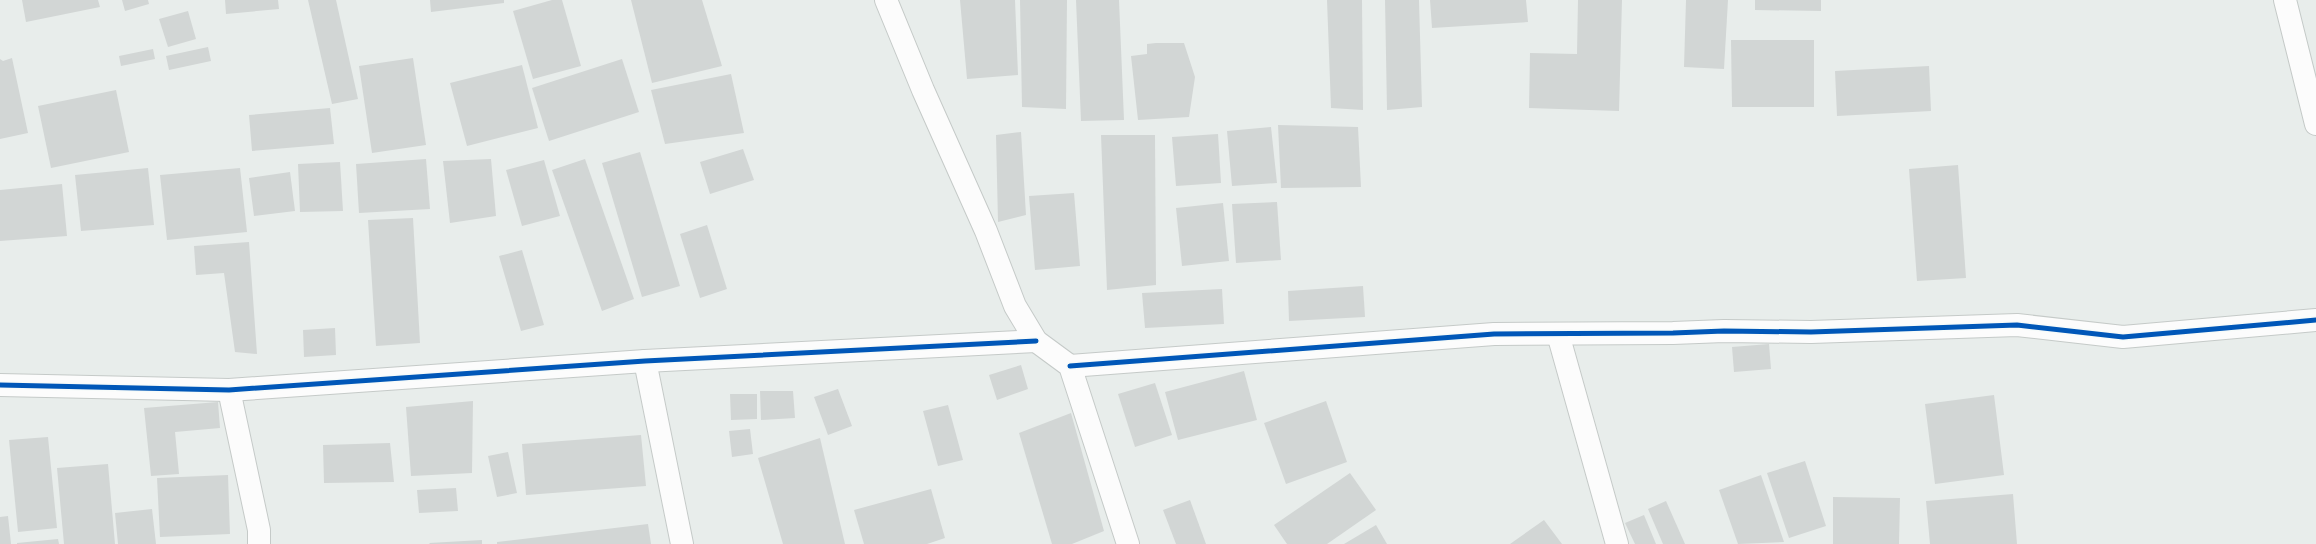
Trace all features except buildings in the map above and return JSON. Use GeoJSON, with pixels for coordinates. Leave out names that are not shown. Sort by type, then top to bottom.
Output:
{"type":"FeatureCollection","features":[{"type":"Feature","properties":{"kind":"street"},"geometry":{"type":"LineString","coordinates":[[886,0],[923,90],[986,231],[1015,306],[1036,341],[1070,366],[1128,544]]}},
{"type":"Feature","properties":{"kind":"street"},"geometry":{"type":"LineString","coordinates":[[2285,0],[2316,124]]}},
{"type":"Feature","properties":{"kind":"street"},"geometry":{"type":"LineString","coordinates":[[1070,366],[1177,360],[1494,334],[1724,331],[1811,332],[2017,326],[2123,337],[2316,320]]}},
{"type":"Feature","properties":{"kind":"street"},"geometry":{"type":"LineString","coordinates":[[1558,334],[1617,544]]}},
{"type":"Feature","properties":{"kind":"street"},"geometry":{"type":"LineString","coordinates":[[0,385],[229,390],[645,361],[1036,341]]}},
{"type":"Feature","properties":{"kind":"street"},"geometry":{"type":"LineString","coordinates":[[645,361],[682,544]]}},
{"type":"Feature","properties":{"kind":"street"},"geometry":{"type":"LineString","coordinates":[[229,390],[259,530],[259,544]]}},
{"type":"Feature","properties":{"kind":"cycle path"},"geometry":{"type":"LineString","coordinates":[[1070,366],[1494,334],[1673,333],[1724,331],[1811,332],[2017,325],[2123,337],[2316,320]]}},
{"type":"Feature","properties":{"kind":"cycle path"},"geometry":{"type":"LineString","coordinates":[[0,385],[229,390],[645,361],[1036,341]]}}]}
